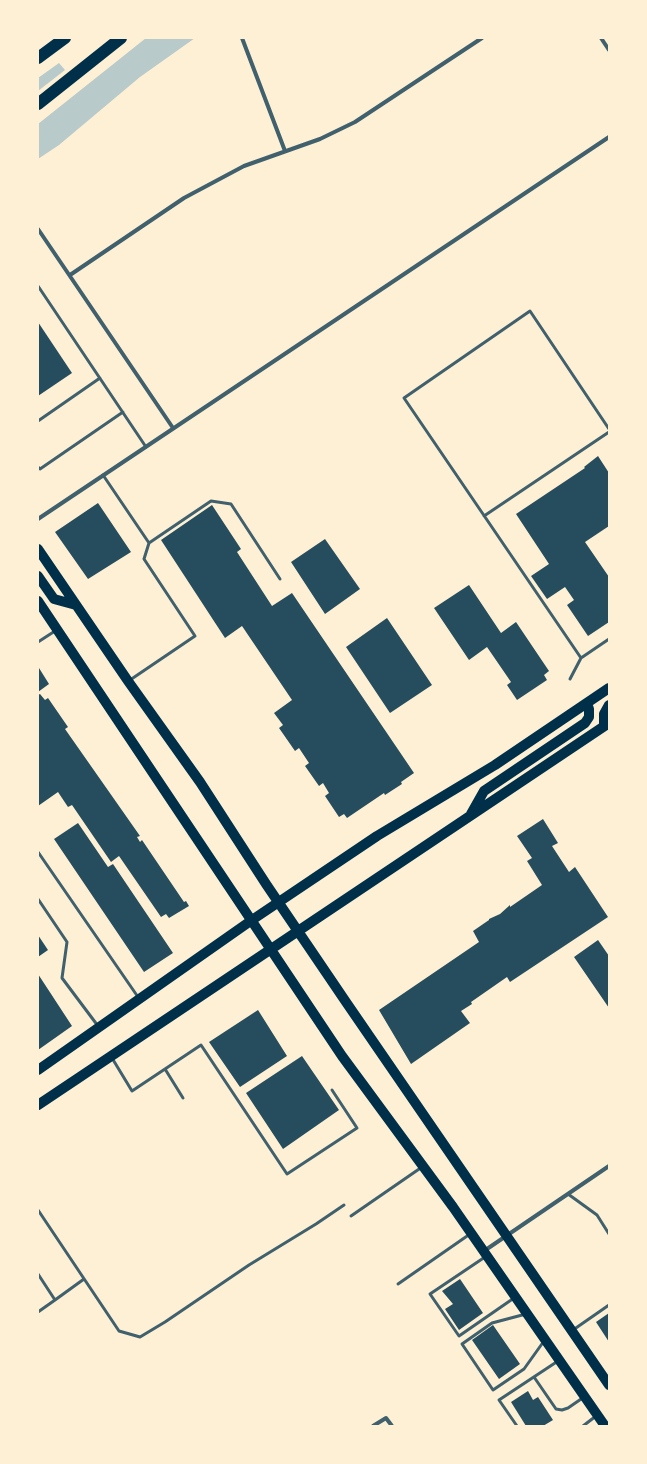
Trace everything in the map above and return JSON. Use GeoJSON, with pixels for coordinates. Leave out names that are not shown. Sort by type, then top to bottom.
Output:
{"type":"FeatureCollection","features":[{"type":"Feature","properties":{"kind":"highway"},"geometry":{"type":"LineString","coordinates":[[38,54],[61,38]]}},
{"type":"Feature","properties":{"kind":"highway"},"geometry":{"type":"LineString","coordinates":[[38,58],[64,38]]}},
{"type":"Feature","properties":{"kind":"highway"},"geometry":{"type":"LineString","coordinates":[[38,104],[121,38]]}},
{"type":"Feature","properties":{"kind":"main road"},"geometry":{"type":"LineString","coordinates":[[38,549],[128,681],[200,782],[279,902],[609,1385]]}},
{"type":"Feature","properties":{"kind":"main road"},"geometry":{"type":"LineString","coordinates":[[38,576],[54,599],[76,605]]}},
{"type":"Feature","properties":{"kind":"main road"},"geometry":{"type":"LineString","coordinates":[[39,605],[361,1083],[424,1166],[472,1233],[605,1426]]}},
{"type":"Feature","properties":{"kind":"main road"},"geometry":{"type":"LineString","coordinates":[[38,1070],[252,920],[377,836],[495,765],[609,688]]}},
{"type":"Feature","properties":{"kind":"main road"},"geometry":{"type":"LineString","coordinates":[[470,815],[484,791],[585,723],[589,717],[587,703]]}},
{"type":"Feature","properties":{"kind":"main road"},"geometry":{"type":"LineString","coordinates":[[38,1105],[470,815],[607,726],[604,714],[609,705]]}},
{"type":"Feature","properties":{"kind":"street"},"geometry":{"type":"LineString","coordinates":[[242,38],[285,151]]}},
{"type":"Feature","properties":{"kind":"street"},"geometry":{"type":"LineString","coordinates":[[70,275],[184,198],[244,166],[320,139],[355,122],[482,38]]}},
{"type":"Feature","properties":{"kind":"street"},"geometry":{"type":"LineString","coordinates":[[601,38],[609,50]]}},
{"type":"Feature","properties":{"kind":"street"},"geometry":{"type":"LineString","coordinates":[[38,519],[609,137]]}},
{"type":"Feature","properties":{"kind":"street"},"geometry":{"type":"LineString","coordinates":[[38,229],[173,428]]}},
{"type":"Feature","properties":{"kind":"street"},"geometry":{"type":"LineString","coordinates":[[485,1253],[506,1236],[609,1166]]}},
{"type":"Feature","properties":{"kind":"street"},"geometry":{"type":"LineString","coordinates":[[373,1426],[386,1418],[392,1426]]}},
{"type":"Feature","properties":{"kind":"lane"},"geometry":{"type":"LineString","coordinates":[[38,286],[146,447]]}},
{"type":"Feature","properties":{"kind":"lane"},"geometry":{"type":"LineString","coordinates":[[484,516],[609,430],[530,311],[404,398],[484,516],[581,658]]}},
{"type":"Feature","properties":{"kind":"lane"},"geometry":{"type":"LineString","coordinates":[[38,421],[100,378]]}},
{"type":"Feature","properties":{"kind":"lane"},"geometry":{"type":"LineString","coordinates":[[38,467],[40,469],[123,412]]}},
{"type":"Feature","properties":{"kind":"lane"},"geometry":{"type":"LineString","coordinates":[[103,475],[149,543]]}},
{"type":"Feature","properties":{"kind":"lane"},"geometry":{"type":"LineString","coordinates":[[128,681],[196,636],[144,559],[149,543],[212,501],[231,504],[280,579]]}},
{"type":"Feature","properties":{"kind":"lane"},"geometry":{"type":"LineString","coordinates":[[38,642],[56,630]]}},
{"type":"Feature","properties":{"kind":"lane"},"geometry":{"type":"LineString","coordinates":[[570,678],[581,658],[609,639]]}},
{"type":"Feature","properties":{"kind":"lane"},"geometry":{"type":"LineString","coordinates":[[38,852],[139,999]]}},
{"type":"Feature","properties":{"kind":"lane"},"geometry":{"type":"LineString","coordinates":[[38,899],[68,942],[62,978],[99,1028]]}},
{"type":"Feature","properties":{"kind":"lane"},"geometry":{"type":"LineString","coordinates":[[111,1057],[132,1091],[201,1045],[287,1174],[356,1128],[332,1090]]}},
{"type":"Feature","properties":{"kind":"lane"},"geometry":{"type":"LineString","coordinates":[[165,1069],[184,1098]]}},
{"type":"Feature","properties":{"kind":"lane"},"geometry":{"type":"LineString","coordinates":[[351,1216],[424,1166]]}},
{"type":"Feature","properties":{"kind":"lane"},"geometry":{"type":"LineString","coordinates":[[568,1194],[597,1215],[609,1234]]}},
{"type":"Feature","properties":{"kind":"lane"},"geometry":{"type":"LineString","coordinates":[[38,1210],[119,1331],[140,1337],[165,1322],[249,1265],[344,1205]]}},
{"type":"Feature","properties":{"kind":"lane"},"geometry":{"type":"LineString","coordinates":[[398,1284],[472,1233]]}},
{"type":"Feature","properties":{"kind":"lane"},"geometry":{"type":"LineString","coordinates":[[485,1253],[430,1294],[459,1336],[516,1297]]}},
{"type":"Feature","properties":{"kind":"lane"},"geometry":{"type":"LineString","coordinates":[[38,1274],[55,1300]]}},
{"type":"Feature","properties":{"kind":"lane"},"geometry":{"type":"LineString","coordinates":[[38,1312],[84,1279]]}},
{"type":"Feature","properties":{"kind":"lane"},"geometry":{"type":"LineString","coordinates":[[572,1331],[609,1305]]}},
{"type":"Feature","properties":{"kind":"lane"},"geometry":{"type":"LineString","coordinates":[[527,1314],[492,1323],[462,1344],[493,1390],[524,1370],[545,1340]]}},
{"type":"Feature","properties":{"kind":"lane"},"geometry":{"type":"LineString","coordinates":[[517,1426],[499,1400],[559,1360]]}},
{"type":"Feature","properties":{"kind":"lane"},"geometry":{"type":"LineString","coordinates":[[534,1377],[556,1409],[562,1410],[568,1408],[585,1397]]}},
{"type":"Feature","properties":{"kind":"lane"},"geometry":{"type":"LineString","coordinates":[[583,1426],[597,1415]]}},
{"type":"Feature","properties":{"kind":"shaded area"},"geometry":{"type":"Polygon","coordinates":[[[146,38],[195,38],[140,77],[59,145],[38,159],[38,124],[146,38]]]}},
{"type":"Feature","properties":{"kind":"shaded area"},"geometry":{"type":"Polygon","coordinates":[[[59,63],[65,70],[38,91],[38,78],[59,63]]]}},
{"type":"Feature","properties":{"kind":"building"},"geometry":{"type":"Polygon","coordinates":[[[38,322],[72,373],[38,396],[38,322]]]}},
{"type":"Feature","properties":{"kind":"building"},"geometry":{"type":"Polygon","coordinates":[[[598,456],[609,473],[609,526],[585,542],[609,577],[609,622],[588,636],[567,605],[574,600],[565,587],[547,599],[531,576],[549,564],[516,514],[585,468],[584,467],[598,456]]]}},
{"type":"Feature","properties":{"kind":"building"},"geometry":{"type":"Polygon","coordinates":[[[98,503],[131,552],[88,579],[55,532],[98,503]]]}},
{"type":"Feature","properties":{"kind":"building"},"geometry":{"type":"Polygon","coordinates":[[[212,505],[241,549],[237,552],[272,606],[292,593],[414,773],[401,782],[402,784],[385,795],[384,793],[347,818],[344,814],[339,817],[325,796],[329,793],[323,783],[319,786],[305,766],[309,763],[299,748],[295,751],[279,728],[283,725],[274,713],[292,700],[242,626],[225,638],[161,540],[212,505]]]}},
{"type":"Feature","properties":{"kind":"building"},"geometry":{"type":"Polygon","coordinates":[[[325,539],[360,589],[325,614],[291,562],[325,539]]]}},
{"type":"Feature","properties":{"kind":"building"},"geometry":{"type":"Polygon","coordinates":[[[469,585],[501,633],[516,622],[549,671],[544,675],[547,680],[517,700],[507,685],[511,682],[487,647],[469,660],[434,608],[469,585]]]}},
{"type":"Feature","properties":{"kind":"building"},"geometry":{"type":"Polygon","coordinates":[[[387,618],[432,685],[390,713],[346,647],[387,618]]]}},
{"type":"Feature","properties":{"kind":"building"},"geometry":{"type":"Polygon","coordinates":[[[39,668],[49,684],[38,692],[38,669],[39,668]]]}},
{"type":"Feature","properties":{"kind":"building"},"geometry":{"type":"Polygon","coordinates":[[[40,694],[45,700],[48,698],[68,727],[65,729],[140,836],[137,837],[140,842],[142,840],[184,902],[186,901],[189,906],[169,918],[166,914],[161,917],[119,856],[111,862],[72,805],[68,807],[58,792],[38,806],[38,695],[40,694]]]}},
{"type":"Feature","properties":{"kind":"building"},"geometry":{"type":"Polygon","coordinates":[[[543,819],[558,843],[552,846],[569,872],[575,867],[608,917],[510,982],[507,977],[471,1002],[472,1004],[461,1011],[470,1023],[411,1064],[379,1010],[479,942],[473,931],[542,885],[527,861],[532,858],[517,836],[543,819]]]}},
{"type":"Feature","properties":{"kind":"building"},"geometry":{"type":"Polygon","coordinates":[[[78,823],[108,867],[113,864],[173,953],[144,972],[54,839],[78,823]]]}},
{"type":"Feature","properties":{"kind":"building"},"geometry":{"type":"Polygon","coordinates":[[[38,935],[48,950],[38,957],[38,935]]]}},
{"type":"Feature","properties":{"kind":"building"},"geometry":{"type":"Polygon","coordinates":[[[598,940],[609,956],[609,1008],[574,957],[598,940]]]}},
{"type":"Feature","properties":{"kind":"building"},"geometry":{"type":"Polygon","coordinates":[[[38,974],[72,1026],[38,1050],[38,974]]]}},
{"type":"Feature","properties":{"kind":"building"},"geometry":{"type":"Polygon","coordinates":[[[258,1010],[287,1056],[240,1087],[209,1042],[258,1010]]]}},
{"type":"Feature","properties":{"kind":"building"},"geometry":{"type":"Polygon","coordinates":[[[302,1056],[339,1110],[283,1149],[246,1093],[302,1056]]]}},
{"type":"Feature","properties":{"kind":"building"},"geometry":{"type":"Polygon","coordinates":[[[460,1279],[483,1313],[459,1330],[445,1309],[453,1304],[442,1291],[460,1279]]]}},
{"type":"Feature","properties":{"kind":"building"},"geometry":{"type":"Polygon","coordinates":[[[609,1313],[609,1342],[596,1322],[609,1313]]]}},
{"type":"Feature","properties":{"kind":"building"},"geometry":{"type":"Polygon","coordinates":[[[493,1325],[520,1364],[499,1379],[472,1340],[493,1325]]]}},
{"type":"Feature","properties":{"kind":"building"},"geometry":{"type":"Polygon","coordinates":[[[528,1391],[533,1400],[538,1397],[553,1420],[543,1426],[526,1426],[511,1402],[528,1391]]]}}]}
